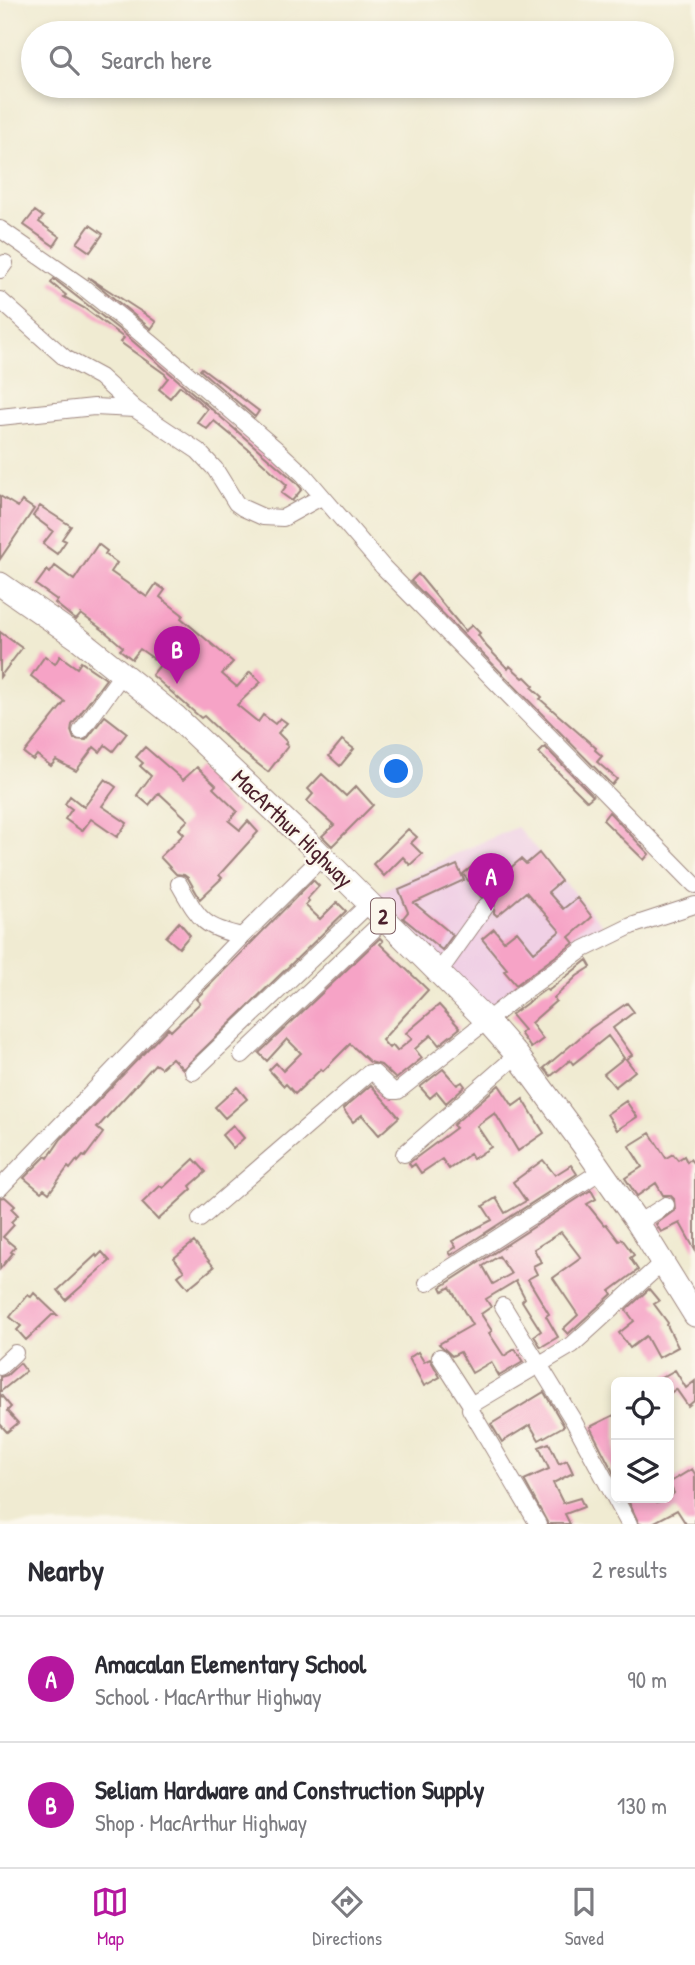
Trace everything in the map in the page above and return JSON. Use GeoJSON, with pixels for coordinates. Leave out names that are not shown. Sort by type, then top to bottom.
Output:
{"type":"FeatureCollection","features":[{"type":"Feature","properties":{"kind":"highway","name":"MacArthur Highway"},"geometry":{"type":"LineString","coordinates":[[0,584],[50,617],[123,673],[201,739],[323,856],[487,1021],[517,1055],[638,1223],[695,1315]]}},
{"type":"Feature","properties":{"kind":"street"},"geometry":{"type":"LineString","coordinates":[[0,229],[83,287],[220,399],[303,475],[383,567],[695,885]]}},
{"type":"Feature","properties":{"kind":"street"},"geometry":{"type":"LineString","coordinates":[[0,299],[65,358],[107,381],[135,410],[198,451],[215,470],[236,503],[254,514],[283,519],[321,497]]}},
{"type":"Feature","properties":{"kind":"street"},"geometry":{"type":"LineString","coordinates":[[0,299],[0,313]]}},
{"type":"Feature","properties":{"kind":"street"},"geometry":{"type":"LineString","coordinates":[[0,416],[94,407],[135,410]]}},
{"type":"Feature","properties":{"kind":"street"},"geometry":{"type":"LineString","coordinates":[[81,731],[123,673]]}},
{"type":"Feature","properties":{"kind":"street"},"geometry":{"type":"LineString","coordinates":[[0,1188],[242,936],[323,856]]}},
{"type":"Feature","properties":{"kind":"street"},"geometry":{"type":"LineString","coordinates":[[179,884],[194,909],[209,926],[242,936]]}},
{"type":"Feature","properties":{"kind":"street"},"geometry":{"type":"LineString","coordinates":[[200,1219],[369,1073],[374,1073],[393,1091],[398,1091],[560,964],[603,938],[695,905]]}},
{"type":"Feature","properties":{"kind":"street"},"geometry":{"type":"LineString","coordinates":[[439,972],[486,906]]}},
{"type":"Feature","properties":{"kind":"street"},"geometry":{"type":"LineString","coordinates":[[242,1055],[378,911]]}},
{"type":"Feature","properties":{"kind":"street"},"geometry":{"type":"LineString","coordinates":[[193,1072],[378,911]]}},
{"type":"Feature","properties":{"kind":"street"},"geometry":{"type":"LineString","coordinates":[[404,1154],[517,1055]]}},
{"type":"Feature","properties":{"kind":"street"},"geometry":{"type":"LineString","coordinates":[[427,1283],[601,1171]]}},
{"type":"Feature","properties":{"kind":"street"},"geometry":{"type":"LineString","coordinates":[[638,1223],[666,1205]]}},
{"type":"Feature","properties":{"kind":"street"},"geometry":{"type":"LineString","coordinates":[[471,1405],[572,1345],[663,1262]]}},
{"type":"Feature","properties":{"kind":"street"},"geometry":{"type":"LineString","coordinates":[[503,1306],[573,1420],[629,1524]]}},
{"type":"Feature","properties":{"kind":"street"},"geometry":{"type":"LineString","coordinates":[[0,1367],[15,1353]]}},
{"type":"Feature","properties":{"kind":"street"},"geometry":{"type":"LineString","coordinates":[[440,1357],[471,1405],[470,1409],[538,1524]]}},
{"type":"Feature","properties":{"kind":"shaded area"},"geometry":{"type":"Polygon","coordinates":[[[517,827],[605,928],[489,1010],[376,894],[459,852],[517,827]]]}},
{"type":"Feature","properties":{"kind":"building"},"geometry":{"type":"Polygon","coordinates":[[[35,211],[43,217],[39,222],[60,237],[54,246],[24,225],[35,211]]]}},
{"type":"Feature","properties":{"kind":"building"},"geometry":{"type":"Polygon","coordinates":[[[90,225],[103,234],[90,252],[77,243],[90,225]]]}},
{"type":"Feature","properties":{"kind":"building"},"geometry":{"type":"Polygon","coordinates":[[[88,277],[156,322],[151,329],[88,277]]]}},
{"type":"Feature","properties":{"kind":"building"},"geometry":{"type":"Polygon","coordinates":[[[54,279],[121,331],[296,482],[302,489],[292,501],[281,493],[287,485],[248,449],[214,421],[207,429],[197,422],[207,409],[180,386],[170,398],[159,389],[168,378],[165,374],[120,342],[124,338],[111,328],[64,297],[66,295],[51,283],[54,279]]]}},
{"type":"Feature","properties":{"kind":"building"},"geometry":{"type":"Polygon","coordinates":[[[202,368],[259,411],[255,417],[200,370],[202,368]]]}},
{"type":"Feature","properties":{"kind":"building"},"geometry":{"type":"Polygon","coordinates":[[[0,496],[18,507],[22,501],[34,509],[0,559],[0,496]]]}},
{"type":"Feature","properties":{"kind":"building"},"geometry":{"type":"Polygon","coordinates":[[[40,506],[71,526],[62,539],[66,541],[57,554],[43,544],[53,531],[33,516],[40,506]]]}},
{"type":"Feature","properties":{"kind":"building"},"geometry":{"type":"Polygon","coordinates":[[[98,544],[107,551],[105,554],[117,563],[111,572],[147,597],[156,584],[165,590],[160,597],[233,662],[222,674],[237,687],[250,672],[261,682],[237,705],[258,722],[263,715],[275,724],[280,718],[287,723],[278,733],[288,746],[268,772],[152,675],[161,664],[140,649],[132,659],[120,650],[123,647],[103,630],[81,614],[76,620],[55,603],[57,600],[36,585],[47,570],[50,573],[55,566],[74,580],[98,544]]]}},
{"type":"Feature","properties":{"kind":"building"},"geometry":{"type":"Polygon","coordinates":[[[418,574],[465,631],[472,625],[480,633],[478,635],[487,647],[508,669],[510,666],[525,677],[542,697],[540,699],[596,748],[602,756],[597,762],[617,779],[612,785],[411,581],[418,574]]]}},
{"type":"Feature","properties":{"kind":"building"},"geometry":{"type":"Polygon","coordinates":[[[0,632],[22,648],[0,677],[0,632]]]}},
{"type":"Feature","properties":{"kind":"building"},"geometry":{"type":"Polygon","coordinates":[[[45,656],[55,664],[60,656],[77,668],[81,662],[106,679],[72,725],[74,739],[86,740],[105,716],[127,733],[113,751],[105,745],[100,752],[94,747],[76,771],[56,760],[51,766],[37,755],[33,760],[24,753],[65,702],[31,676],[45,656]]]}},
{"type":"Feature","properties":{"kind":"building"},"geometry":{"type":"Polygon","coordinates":[[[342,740],[354,749],[340,766],[329,756],[342,740]]]}},
{"type":"Feature","properties":{"kind":"building"},"geometry":{"type":"Polygon","coordinates":[[[145,747],[183,780],[197,767],[216,785],[213,788],[237,811],[229,821],[240,830],[248,821],[258,832],[219,875],[222,878],[200,899],[188,878],[176,874],[160,857],[184,834],[179,829],[188,820],[159,793],[149,805],[137,795],[151,776],[140,766],[143,763],[136,757],[145,747]]]}},
{"type":"Feature","properties":{"kind":"building"},"geometry":{"type":"Polygon","coordinates":[[[545,747],[593,796],[587,801],[539,753],[545,747]]]}},
{"type":"Feature","properties":{"kind":"building"},"geometry":{"type":"Polygon","coordinates":[[[322,774],[346,796],[356,786],[373,805],[332,846],[322,836],[334,825],[307,801],[313,794],[308,789],[322,774]]]}},
{"type":"Feature","properties":{"kind":"building"},"geometry":{"type":"Polygon","coordinates":[[[105,779],[116,787],[102,806],[127,823],[117,837],[91,819],[82,831],[65,819],[72,809],[65,804],[70,796],[84,807],[105,779]]]}},
{"type":"Feature","properties":{"kind":"building"},"geometry":{"type":"Polygon","coordinates":[[[609,812],[649,854],[644,860],[603,820],[609,812]]]}},
{"type":"Feature","properties":{"kind":"building"},"geometry":{"type":"Polygon","coordinates":[[[408,829],[417,837],[411,843],[422,854],[410,865],[403,857],[384,876],[373,864],[408,829]]]}},
{"type":"Feature","properties":{"kind":"building"},"geometry":{"type":"Polygon","coordinates":[[[539,853],[561,881],[548,892],[563,909],[577,898],[592,917],[569,937],[574,943],[516,985],[504,971],[507,969],[482,939],[494,929],[504,941],[517,931],[534,952],[560,931],[526,892],[497,916],[494,913],[495,901],[488,896],[481,897],[463,874],[480,860],[496,880],[521,859],[526,864],[539,853]]]}},
{"type":"Feature","properties":{"kind":"building"},"geometry":{"type":"Polygon","coordinates":[[[457,865],[464,880],[414,903],[453,935],[442,950],[403,918],[408,912],[399,890],[457,865]]]}},
{"type":"Feature","properties":{"kind":"building"},"geometry":{"type":"Polygon","coordinates":[[[313,880],[319,886],[305,905],[320,919],[337,902],[346,911],[183,1069],[172,1058],[161,1068],[155,1064],[97,1128],[103,1133],[85,1157],[78,1162],[77,1160],[70,1169],[68,1167],[49,1193],[44,1189],[41,1192],[24,1178],[46,1156],[48,1158],[61,1139],[168,1028],[171,1031],[200,1003],[196,999],[313,880]]]}},
{"type":"Feature","properties":{"kind":"building"},"geometry":{"type":"Polygon","coordinates":[[[179,922],[190,935],[179,948],[166,937],[179,922]]]}},
{"type":"Feature","properties":{"kind":"building"},"geometry":{"type":"Polygon","coordinates":[[[380,938],[383,941],[380,944],[428,990],[382,1040],[389,1048],[392,1045],[397,1051],[412,1039],[406,1033],[439,1005],[460,1028],[439,1045],[431,1035],[415,1049],[422,1058],[396,1079],[381,1065],[370,1062],[350,1044],[295,1094],[269,1070],[276,1063],[283,1071],[301,1053],[287,1039],[267,1061],[259,1053],[380,938]]]}},
{"type":"Feature","properties":{"kind":"building"},"geometry":{"type":"Polygon","coordinates":[[[587,960],[591,967],[577,976],[554,998],[556,1001],[531,1023],[543,1039],[531,1048],[520,1033],[524,1030],[511,1015],[546,989],[548,991],[587,960]]]}},
{"type":"Feature","properties":{"kind":"building"},"geometry":{"type":"Polygon","coordinates":[[[627,1003],[634,1012],[613,1028],[632,1055],[626,1059],[635,1071],[615,1087],[604,1074],[624,1058],[608,1036],[573,1064],[570,1060],[551,1076],[544,1068],[591,1028],[627,1003]]]}},
{"type":"Feature","properties":{"kind":"building"},"geometry":{"type":"Polygon","coordinates":[[[443,1069],[457,1085],[462,1082],[465,1086],[446,1103],[437,1092],[430,1098],[420,1087],[443,1069]]]}},
{"type":"Feature","properties":{"kind":"building"},"geometry":{"type":"Polygon","coordinates":[[[371,1085],[399,1117],[379,1135],[362,1115],[353,1122],[343,1109],[371,1085]]]}},
{"type":"Feature","properties":{"kind":"building"},"geometry":{"type":"Polygon","coordinates":[[[499,1085],[513,1106],[523,1099],[544,1133],[518,1151],[495,1113],[477,1126],[491,1147],[473,1159],[470,1154],[449,1169],[442,1159],[421,1173],[415,1164],[411,1167],[409,1163],[456,1128],[453,1125],[499,1085]]]}},
{"type":"Feature","properties":{"kind":"building"},"geometry":{"type":"Polygon","coordinates":[[[237,1087],[247,1099],[225,1118],[215,1107],[237,1087]]]}},
{"type":"Feature","properties":{"kind":"building"},"geometry":{"type":"Polygon","coordinates":[[[626,1101],[637,1117],[617,1130],[607,1114],[626,1101]]]}},
{"type":"Feature","properties":{"kind":"building"},"geometry":{"type":"Polygon","coordinates":[[[233,1125],[244,1138],[233,1148],[222,1135],[233,1125]]]}},
{"type":"Feature","properties":{"kind":"building"},"geometry":{"type":"Polygon","coordinates":[[[650,1133],[666,1158],[673,1154],[678,1160],[684,1156],[687,1162],[690,1159],[695,1165],[695,1250],[680,1223],[661,1232],[656,1224],[675,1210],[674,1199],[670,1195],[663,1195],[656,1183],[637,1196],[625,1178],[642,1167],[629,1146],[650,1133]]]}},
{"type":"Feature","properties":{"kind":"building"},"geometry":{"type":"Polygon","coordinates":[[[194,1159],[206,1172],[190,1186],[192,1189],[158,1220],[142,1203],[160,1186],[163,1188],[194,1159]]]}},
{"type":"Feature","properties":{"kind":"building"},"geometry":{"type":"Polygon","coordinates":[[[543,1160],[555,1175],[571,1165],[577,1174],[451,1255],[449,1252],[456,1247],[452,1241],[492,1220],[483,1206],[496,1198],[505,1213],[526,1201],[513,1182],[543,1160]]]}},
{"type":"Feature","properties":{"kind":"building"},"geometry":{"type":"Polygon","coordinates":[[[591,1190],[596,1199],[587,1204],[619,1241],[622,1239],[634,1255],[630,1258],[638,1270],[610,1291],[612,1294],[568,1334],[563,1329],[578,1315],[553,1278],[581,1258],[561,1232],[534,1249],[541,1262],[533,1266],[537,1274],[528,1279],[549,1314],[546,1316],[558,1337],[541,1347],[534,1336],[541,1331],[522,1301],[525,1298],[516,1281],[486,1299],[491,1307],[481,1314],[492,1331],[489,1333],[504,1356],[515,1349],[523,1362],[499,1376],[491,1362],[472,1373],[460,1352],[452,1356],[439,1344],[472,1325],[450,1287],[443,1291],[441,1287],[591,1190]],[[499,1256],[483,1266],[493,1284],[511,1274],[499,1256]]]}},
{"type":"Feature","properties":{"kind":"building"},"geometry":{"type":"Polygon","coordinates":[[[5,1197],[15,1206],[12,1209],[18,1215],[11,1222],[14,1225],[3,1237],[15,1247],[11,1252],[13,1253],[0,1269],[0,1198],[5,1197]]]}},
{"type":"Feature","properties":{"kind":"building"},"geometry":{"type":"Polygon","coordinates":[[[194,1242],[214,1267],[188,1288],[178,1276],[184,1271],[174,1258],[194,1242]]]}},
{"type":"Feature","properties":{"kind":"building"},"geometry":{"type":"Polygon","coordinates":[[[102,1252],[110,1261],[66,1300],[58,1290],[102,1252]]]}},
{"type":"Feature","properties":{"kind":"building"},"geometry":{"type":"Polygon","coordinates":[[[649,1289],[659,1301],[654,1304],[668,1323],[678,1347],[658,1358],[646,1336],[630,1348],[619,1333],[634,1321],[626,1310],[649,1289]]]}},
{"type":"Feature","properties":{"kind":"building"},"geometry":{"type":"Polygon","coordinates":[[[34,1293],[57,1315],[52,1315],[26,1340],[17,1330],[21,1326],[10,1317],[27,1295],[31,1297],[34,1293]]]}},
{"type":"Feature","properties":{"kind":"building"},"geometry":{"type":"Polygon","coordinates":[[[418,1352],[424,1362],[430,1359],[440,1377],[424,1386],[409,1358],[418,1352]]]}},
{"type":"Feature","properties":{"kind":"building"},"geometry":{"type":"Polygon","coordinates":[[[20,1363],[26,1371],[0,1392],[0,1377],[7,1375],[20,1363]]]}},
{"type":"Feature","properties":{"kind":"building"},"geometry":{"type":"Polygon","coordinates":[[[675,1370],[686,1388],[695,1381],[695,1400],[688,1406],[676,1389],[674,1390],[674,1377],[663,1377],[675,1370]]]}},
{"type":"Feature","properties":{"kind":"building"},"geometry":{"type":"Polygon","coordinates":[[[544,1392],[564,1426],[539,1440],[530,1425],[502,1442],[491,1424],[544,1392]]]}},
{"type":"Feature","properties":{"kind":"building"},"geometry":{"type":"Polygon","coordinates":[[[0,1394],[11,1407],[7,1411],[18,1423],[7,1432],[0,1424],[0,1394]]]}},
{"type":"Feature","properties":{"kind":"building"},"geometry":{"type":"Polygon","coordinates":[[[611,1416],[611,1468],[590,1427],[611,1416]]]}},
{"type":"Feature","properties":{"kind":"building"},"geometry":{"type":"Polygon","coordinates":[[[549,1443],[559,1464],[567,1460],[573,1473],[553,1483],[563,1503],[580,1498],[584,1507],[565,1514],[570,1524],[548,1524],[524,1480],[549,1469],[539,1447],[549,1443]]]}},
{"type":"Feature","properties":{"kind":"building"},"geometry":{"type":"Polygon","coordinates":[[[692,1469],[695,1474],[695,1524],[686,1524],[677,1510],[651,1524],[639,1524],[629,1503],[674,1503],[674,1480],[692,1469]]]}},
{"type":"Feature","properties":{"kind":"place","name":"Seliam Hardware and Construction Supply"},"geometry":{"type":"Point","coordinates":[177,684]}},
{"type":"Feature","properties":{"kind":"place","name":"Amacalan Elementary School"},"geometry":{"type":"Point","coordinates":[491,911]}}]}
